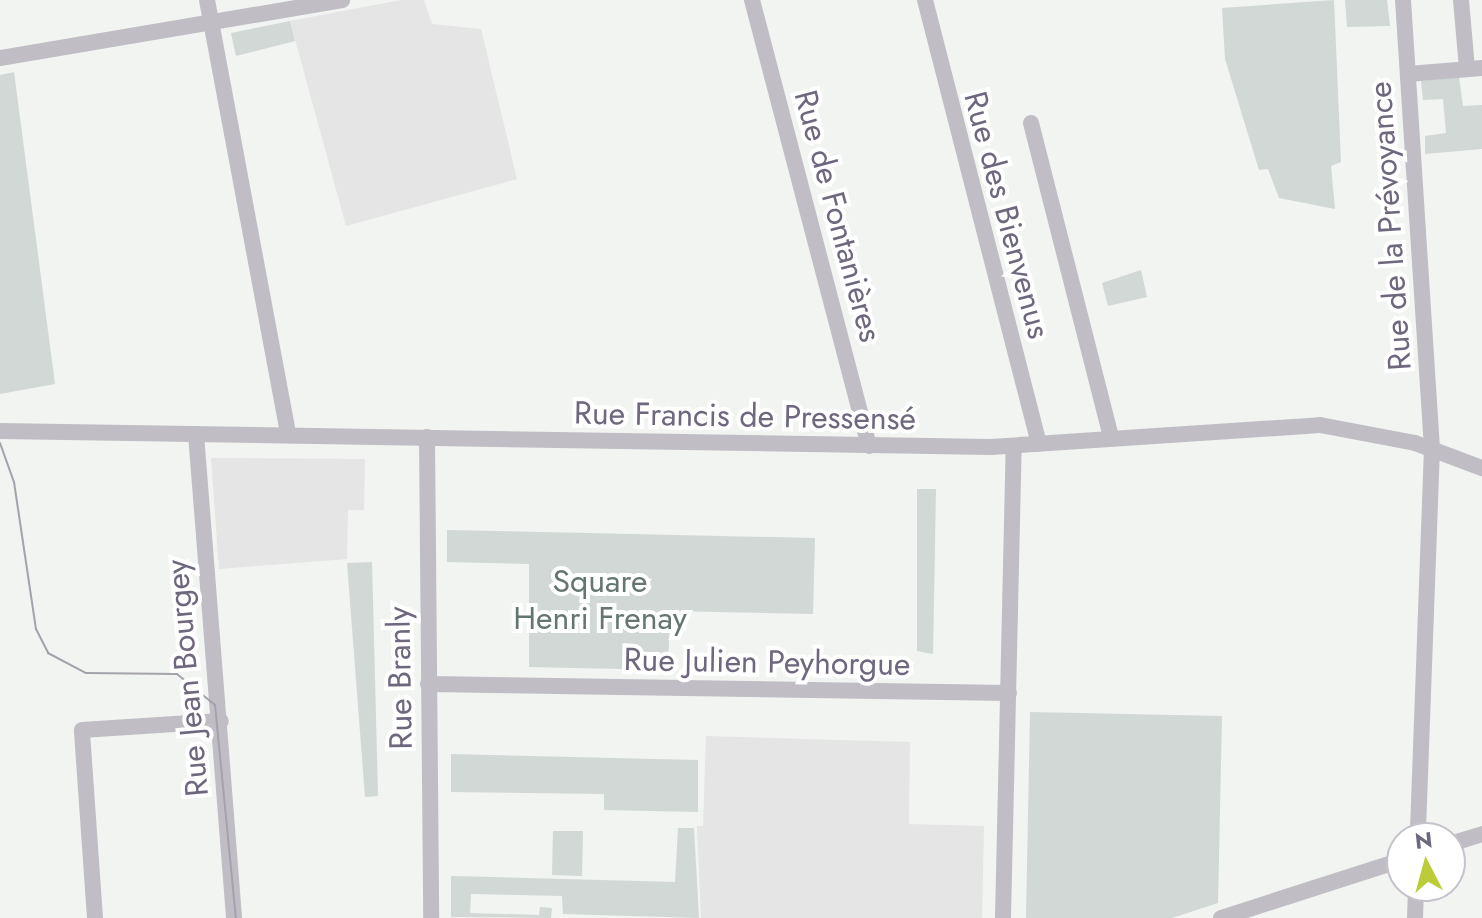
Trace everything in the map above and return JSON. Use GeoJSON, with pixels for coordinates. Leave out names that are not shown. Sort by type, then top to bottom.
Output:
{"type":"FeatureCollection","features":[{"type":"Feature","properties":{"kind":"street"},"geometry":{"type":"LineString","coordinates":[[207,0],[288,434]]}},
{"type":"Feature","properties":{"kind":"street"},"geometry":{"type":"LineString","coordinates":[[0,58],[342,0]]}},
{"type":"Feature","properties":{"kind":"street","name":"Rue de Fontanières"},"geometry":{"type":"LineString","coordinates":[[752,0],[869,446]]}},
{"type":"Feature","properties":{"kind":"street","name":"Rue des Bienvenus"},"geometry":{"type":"LineString","coordinates":[[925,0],[1039,444]]}},
{"type":"Feature","properties":{"kind":"street","name":"Rue de la Prévoyance"},"geometry":{"type":"LineString","coordinates":[[1403,0],[1432,448],[1419,822]]}},
{"type":"Feature","properties":{"kind":"street"},"geometry":{"type":"LineString","coordinates":[[1408,74],[1474,68],[1461,0]]}},
{"type":"Feature","properties":{"kind":"street"},"geometry":{"type":"LineString","coordinates":[[1031,123],[1111,438]]}},
{"type":"Feature","properties":{"kind":"street","name":"Rue Francis de Pressensé"},"geometry":{"type":"LineString","coordinates":[[0,431],[1014,446],[1320,425],[1432,448],[1482,468]]}},
{"type":"Feature","properties":{"kind":"street","name":"Rue Jean Bourgey"},"geometry":{"type":"LineString","coordinates":[[196,434],[221,721],[234,918]]}},
{"type":"Feature","properties":{"kind":"street","name":"Rue Branly"},"geometry":{"type":"LineString","coordinates":[[427,437],[431,918]]}},
{"type":"Feature","properties":{"kind":"street"},"geometry":{"type":"LineString","coordinates":[[1003,918],[1014,446]]}},
{"type":"Feature","properties":{"kind":"street","name":"Rue Julien Peyhorgue"},"geometry":{"type":"LineString","coordinates":[[428,684],[1009,693]]}},
{"type":"Feature","properties":{"kind":"street"},"geometry":{"type":"LineString","coordinates":[[95,918],[82,730],[221,721]]}},
{"type":"Feature","properties":{"kind":"street"},"geometry":{"type":"LineString","coordinates":[[1221,918],[1386,865]]}},
{"type":"Feature","properties":{"kind":"shaded area"},"geometry":{"type":"Polygon","coordinates":[[[401,0],[424,0],[432,24],[481,29],[517,179],[346,226],[290,21],[401,0]]]}},
{"type":"Feature","properties":{"kind":"shaded area"},"geometry":{"type":"Polygon","coordinates":[[[211,458],[365,459],[364,510],[348,510],[347,559],[219,569],[211,458]]]}},
{"type":"Feature","properties":{"kind":"shaded area"},"geometry":{"type":"Polygon","coordinates":[[[706,736],[910,742],[909,824],[984,826],[982,918],[701,918],[697,826],[703,826],[706,736]]]}},
{"type":"Feature","properties":{"kind":"green space"},"geometry":{"type":"Polygon","coordinates":[[[1334,0],[1341,162],[1331,166],[1335,209],[1279,198],[1268,169],[1259,170],[1225,59],[1222,8],[1334,0]]]}},
{"type":"Feature","properties":{"kind":"green space"},"geometry":{"type":"Polygon","coordinates":[[[1345,0],[1387,0],[1390,26],[1347,27],[1345,0]]]}},
{"type":"Feature","properties":{"kind":"green space"},"geometry":{"type":"Polygon","coordinates":[[[290,21],[295,41],[236,56],[231,33],[290,21]]]}},
{"type":"Feature","properties":{"kind":"green space"},"geometry":{"type":"Polygon","coordinates":[[[14,72],[55,384],[0,394],[0,75],[14,72]]]}},
{"type":"Feature","properties":{"kind":"green space"},"geometry":{"type":"Polygon","coordinates":[[[1459,77],[1463,106],[1482,105],[1482,149],[1425,154],[1425,136],[1446,133],[1443,99],[1423,100],[1421,81],[1459,77]]]}},
{"type":"Feature","properties":{"kind":"green space"},"geometry":{"type":"Polygon","coordinates":[[[1141,270],[1147,297],[1108,306],[1102,283],[1141,270]]]}},
{"type":"Feature","properties":{"kind":"green space"},"geometry":{"type":"Polygon","coordinates":[[[917,489],[936,489],[933,654],[917,651],[917,489]]]}},
{"type":"Feature","properties":{"kind":"green space","name":"Square Henri Frenay"},"geometry":{"type":"Polygon","coordinates":[[[447,530],[815,538],[813,614],[670,611],[668,670],[529,667],[529,564],[447,562],[447,530]]]}},
{"type":"Feature","properties":{"kind":"green space"},"geometry":{"type":"Polygon","coordinates":[[[372,562],[378,796],[365,797],[347,563],[372,562]]]}},
{"type":"Feature","properties":{"kind":"green space"},"geometry":{"type":"Polygon","coordinates":[[[1030,712],[1222,716],[1218,903],[1172,918],[1026,918],[1030,712]]]}},
{"type":"Feature","properties":{"kind":"green space"},"geometry":{"type":"Polygon","coordinates":[[[451,754],[698,760],[698,812],[604,810],[604,794],[451,792],[451,754]]]}},
{"type":"Feature","properties":{"kind":"green space"},"geometry":{"type":"Polygon","coordinates":[[[678,828],[694,828],[699,918],[563,914],[562,896],[471,894],[470,913],[539,915],[540,907],[552,908],[551,918],[451,917],[451,876],[675,882],[678,828]]]}},
{"type":"Feature","properties":{"kind":"green space"},"geometry":{"type":"Polygon","coordinates":[[[553,831],[583,831],[582,876],[552,875],[553,831]]]}},
{"type":"Feature","properties":{"kind":"tram line"},"geometry":{"type":"LineString","coordinates":[[0,443],[14,482],[36,629],[48,653],[86,673],[177,674],[215,705],[236,918]]}}]}
